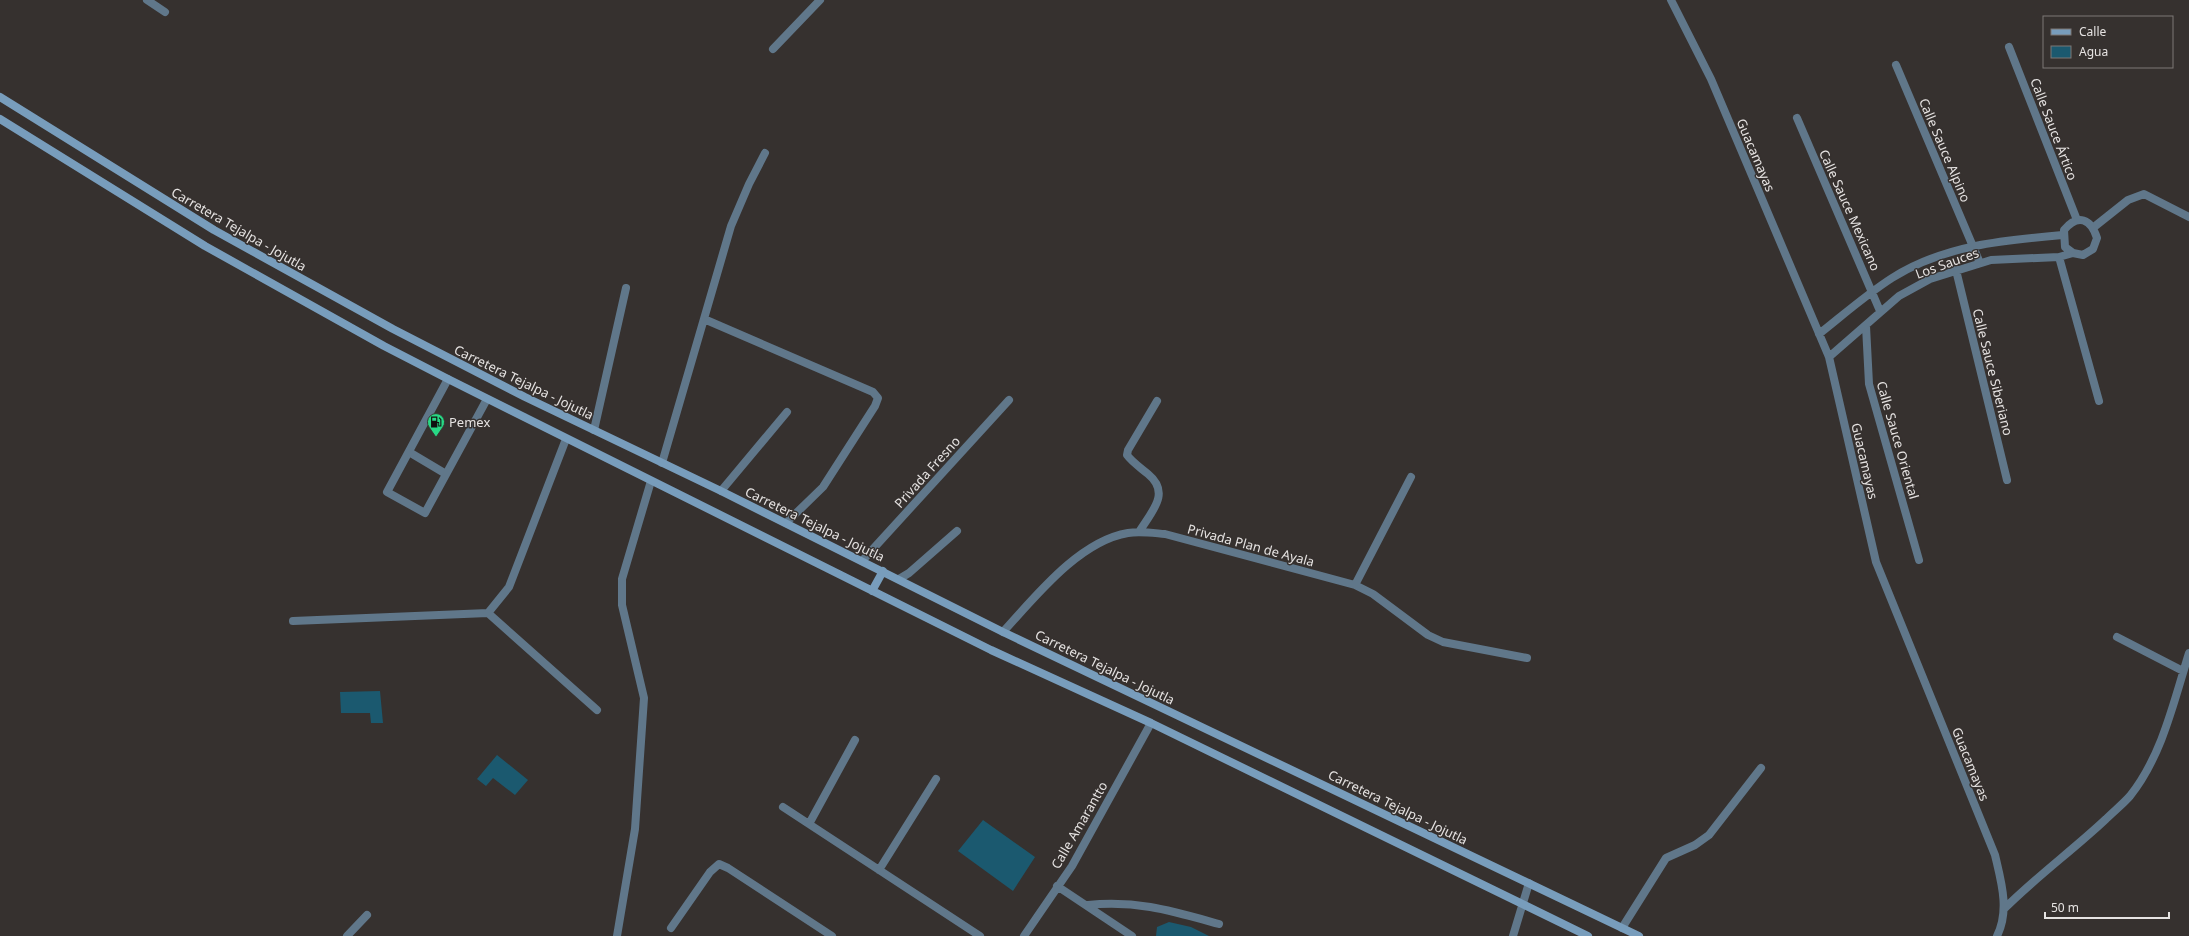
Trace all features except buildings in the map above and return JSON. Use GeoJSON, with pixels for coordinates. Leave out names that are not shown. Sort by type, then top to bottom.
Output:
{"type":"FeatureCollection","features":[{"type":"Feature","properties":{"kind":"main road","name":"Carretera Tejalpa - Jojutla"},"geometry":{"type":"LineString","coordinates":[[0,97],[214,230],[393,329],[526,397],[722,491],[1003,632],[1639,936]]}},
{"type":"Feature","properties":{"kind":"main road"},"geometry":{"type":"LineString","coordinates":[[0,118],[205,246],[384,346],[448,379],[991,650],[1151,724],[1588,936]]}},
{"type":"Feature","properties":{"kind":"main road"},"geometry":{"type":"LineString","coordinates":[[872,591],[883,571]]}},
{"type":"Feature","properties":{"kind":"street"},"geometry":{"type":"LineString","coordinates":[[147,0],[165,12]]}},
{"type":"Feature","properties":{"kind":"street"},"geometry":{"type":"LineString","coordinates":[[773,49],[820,0]]}},
{"type":"Feature","properties":{"kind":"street","name":"Guacamayas"},"geometry":{"type":"LineString","coordinates":[[1671,0],[1711,80],[1829,357],[1876,562],[1994,855],[2002,887],[2004,909],[2001,929],[1997,936]]}},
{"type":"Feature","properties":{"kind":"street","name":"Calle Sauce Ártico"},"geometry":{"type":"LineString","coordinates":[[2009,47],[2077,220]]}},
{"type":"Feature","properties":{"kind":"street","name":"Calle Sauce Alpino"},"geometry":{"type":"LineString","coordinates":[[1896,65],[1980,263]]}},
{"type":"Feature","properties":{"kind":"street","name":"Calle Sauce Mexicano"},"geometry":{"type":"LineString","coordinates":[[1797,118],[1873,292],[1880,312]]}},
{"type":"Feature","properties":{"kind":"street"},"geometry":{"type":"LineString","coordinates":[[662,463],[731,226],[749,184],[765,153]]}},
{"type":"Feature","properties":{"kind":"street"},"geometry":{"type":"LineString","coordinates":[[2073,253],[2065,247],[2063,235],[2069,223],[2077,220],[2087,221],[2094,227],[2128,200],[2144,194],[2189,217]]}},
{"type":"Feature","properties":{"kind":"street","name":"Los Sauces"},"geometry":{"type":"LineString","coordinates":[[1829,357],[1899,296],[1924,283],[1956,270],[1991,260],[2059,257],[2073,253],[2083,255],[2093,249],[2097,238],[2094,227]]}},
{"type":"Feature","properties":{"kind":"street","name":"Los Sauces"},"geometry":{"type":"LineString","coordinates":[[1819,334],[1873,292],[1893,278],[1917,265],[1972,245],[2002,240],[2063,235]]}},
{"type":"Feature","properties":{"kind":"street"},"geometry":{"type":"LineString","coordinates":[[2059,257],[2099,401]]}},
{"type":"Feature","properties":{"kind":"street","name":"Calle Sauce Siberiano"},"geometry":{"type":"LineString","coordinates":[[1956,270],[2007,480]]}},
{"type":"Feature","properties":{"kind":"street"},"geometry":{"type":"LineString","coordinates":[[594,430],[626,288]]}},
{"type":"Feature","properties":{"kind":"street"},"geometry":{"type":"LineString","coordinates":[[704,319],[873,392],[878,398],[875,406],[823,487],[786,523]]}},
{"type":"Feature","properties":{"kind":"street","name":"Calle Sauce Oriental"},"geometry":{"type":"LineString","coordinates":[[1866,326],[1869,384],[1920,560]]}},
{"type":"Feature","properties":{"kind":"street"},"geometry":{"type":"LineString","coordinates":[[448,379],[387,492],[425,513],[487,399]]}},
{"type":"Feature","properties":{"kind":"street","name":"Privada Fresno"},"geometry":{"type":"LineString","coordinates":[[862,561],[1009,400]]}},
{"type":"Feature","properties":{"kind":"street"},"geometry":{"type":"LineString","coordinates":[[1139,532],[1160,497],[1159,487],[1156,480],[1127,455],[1128,450],[1157,401]]}},
{"type":"Feature","properties":{"kind":"street"},"geometry":{"type":"LineString","coordinates":[[722,491],[787,412]]}},
{"type":"Feature","properties":{"kind":"street"},"geometry":{"type":"LineString","coordinates":[[488,613],[509,587],[566,439]]}},
{"type":"Feature","properties":{"kind":"street"},"geometry":{"type":"LineString","coordinates":[[409,452],[446,474]]}},
{"type":"Feature","properties":{"kind":"street"},"geometry":{"type":"LineString","coordinates":[[1355,586],[1411,477]]}},
{"type":"Feature","properties":{"kind":"street"},"geometry":{"type":"LineString","coordinates":[[617,936],[635,829],[644,698],[622,605],[622,579],[652,481]]}},
{"type":"Feature","properties":{"kind":"street"},"geometry":{"type":"LineString","coordinates":[[899,579],[909,573],[957,531]]}},
{"type":"Feature","properties":{"kind":"street","name":"Privada Plan de Ayala"},"geometry":{"type":"LineString","coordinates":[[1003,632],[1062,568],[1098,544],[1127,533],[1139,532],[1165,534],[1355,586],[1373,594],[1428,635],[1443,642],[1527,658]]}},
{"type":"Feature","properties":{"kind":"street"},"geometry":{"type":"LineString","coordinates":[[293,621],[488,613],[597,710]]}},
{"type":"Feature","properties":{"kind":"street"},"geometry":{"type":"LineString","coordinates":[[2117,637],[2184,671]]}},
{"type":"Feature","properties":{"kind":"street"},"geometry":{"type":"LineString","coordinates":[[2004,909],[2031,882],[2093,831],[2130,796],[2148,766],[2166,728],[2189,653]]}},
{"type":"Feature","properties":{"kind":"street","name":"Calle Amarantto"},"geometry":{"type":"LineString","coordinates":[[1024,936],[1072,866],[1151,724]]}},
{"type":"Feature","properties":{"kind":"street"},"geometry":{"type":"LineString","coordinates":[[809,824],[855,740]]}},
{"type":"Feature","properties":{"kind":"street"},"geometry":{"type":"LineString","coordinates":[[1622,928],[1666,858],[1695,845],[1710,835],[1761,768]]}},
{"type":"Feature","properties":{"kind":"street"},"geometry":{"type":"LineString","coordinates":[[879,870],[936,779]]}},
{"type":"Feature","properties":{"kind":"street"},"geometry":{"type":"LineString","coordinates":[[783,807],[980,936]]}},
{"type":"Feature","properties":{"kind":"street"},"geometry":{"type":"LineString","coordinates":[[671,928],[710,872],[719,864],[728,868],[832,936]]}},
{"type":"Feature","properties":{"kind":"street"},"geometry":{"type":"LineString","coordinates":[[1512,936],[1529,883]]}},
{"type":"Feature","properties":{"kind":"street"},"geometry":{"type":"LineString","coordinates":[[1058,886],[1132,936]]}},
{"type":"Feature","properties":{"kind":"street"},"geometry":{"type":"LineString","coordinates":[[1088,905],[1115,902],[1159,907],[1219,924]]}},
{"type":"Feature","properties":{"kind":"street"},"geometry":{"type":"LineString","coordinates":[[347,936],[367,915]]}},
{"type":"Feature","properties":{"kind":"water"},"geometry":{"type":"Polygon","coordinates":[[[380,691],[383,723],[371,723],[370,713],[341,713],[340,692],[380,691]]]}},
{"type":"Feature","properties":{"kind":"water"},"geometry":{"type":"Polygon","coordinates":[[[497,755],[528,780],[515,795],[493,778],[486,786],[477,779],[497,755]]]}},
{"type":"Feature","properties":{"kind":"water"},"geometry":{"type":"Polygon","coordinates":[[[983,820],[1035,857],[1013,891],[958,851],[983,820]]]}},
{"type":"Feature","properties":{"kind":"water"},"geometry":{"type":"Polygon","coordinates":[[[1169,922],[1191,927],[1209,936],[1156,936],[1157,927],[1169,922]]]}},
{"type":"Feature","properties":{"kind":"place","name":"Pemex"},"geometry":{"type":"Point","coordinates":[436,437]}}]}
